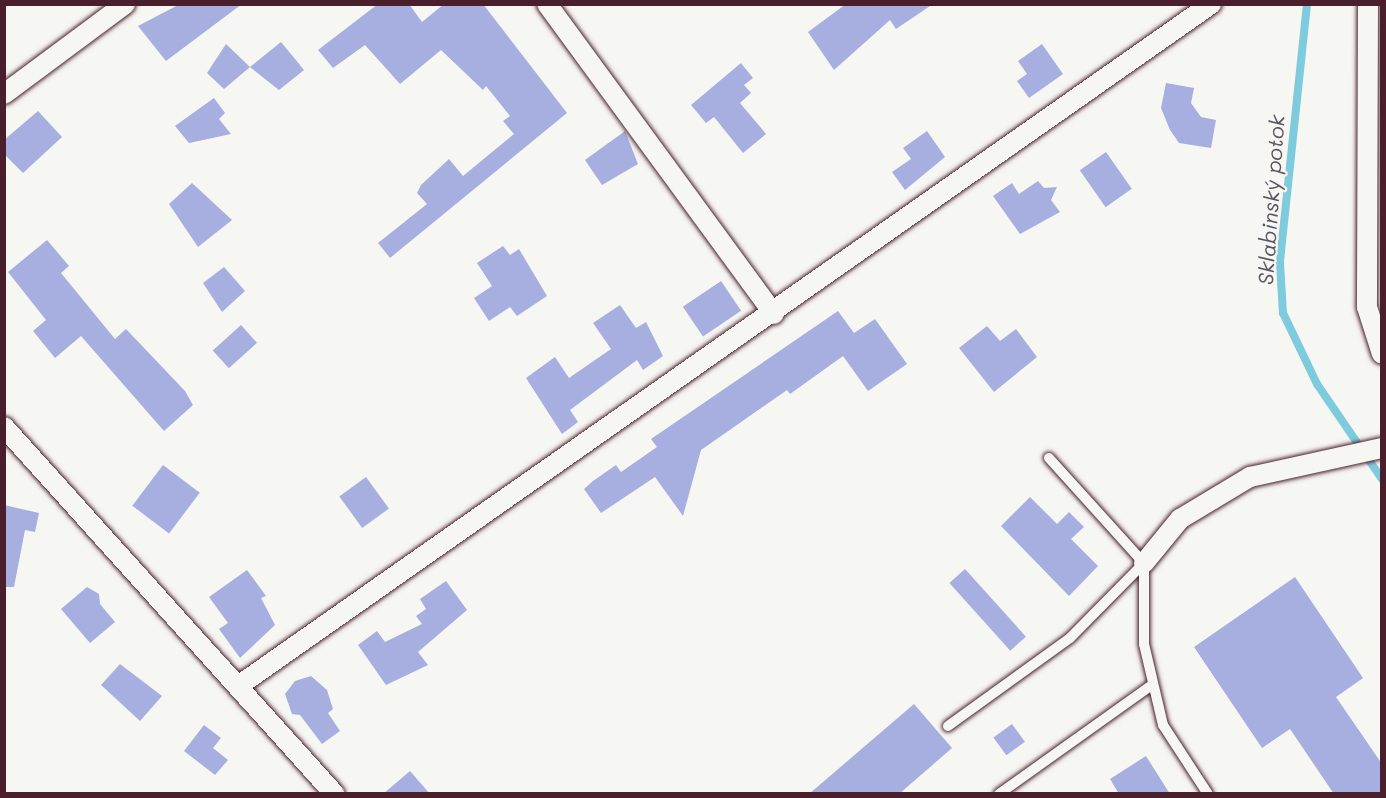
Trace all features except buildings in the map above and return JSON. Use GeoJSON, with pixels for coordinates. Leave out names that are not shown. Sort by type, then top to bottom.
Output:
{"type":"FeatureCollection","features":[{"type":"Feature","properties":{"kind":"street"},"geometry":{"type":"LineString","coordinates":[[4,94],[125,4]]}},
{"type":"Feature","properties":{"kind":"street"},"geometry":{"type":"LineString","coordinates":[[547,4],[774,314]]}},
{"type":"Feature","properties":{"kind":"street"},"geometry":{"type":"LineString","coordinates":[[241,684],[774,314],[1211,4]]}},
{"type":"Feature","properties":{"kind":"street"},"geometry":{"type":"LineString","coordinates":[[1368,4],[1367,307],[1382,354]]}},
{"type":"Feature","properties":{"kind":"street"},"geometry":{"type":"LineString","coordinates":[[4,427],[241,684],[335,794]]}},
{"type":"Feature","properties":{"kind":"street"},"geometry":{"type":"LineString","coordinates":[[1144,563],[1180,519],[1211,497],[1250,477],[1342,454],[1382,448]]}},
{"type":"Feature","properties":{"kind":"lane"},"geometry":{"type":"LineString","coordinates":[[1049,458],[1144,563],[1144,644],[1163,725],[1208,794]]}},
{"type":"Feature","properties":{"kind":"lane"},"geometry":{"type":"LineString","coordinates":[[948,726],[1070,638],[1144,563]]}},
{"type":"Feature","properties":{"kind":"lane"},"geometry":{"type":"LineString","coordinates":[[999,794],[1154,684]]}},
{"type":"Feature","properties":{"kind":"waterway","name":"Sklabinský potok"},"geometry":{"type":"LineString","coordinates":[[1307,4],[1280,263],[1283,313],[1317,384],[1382,479]]}}]}
